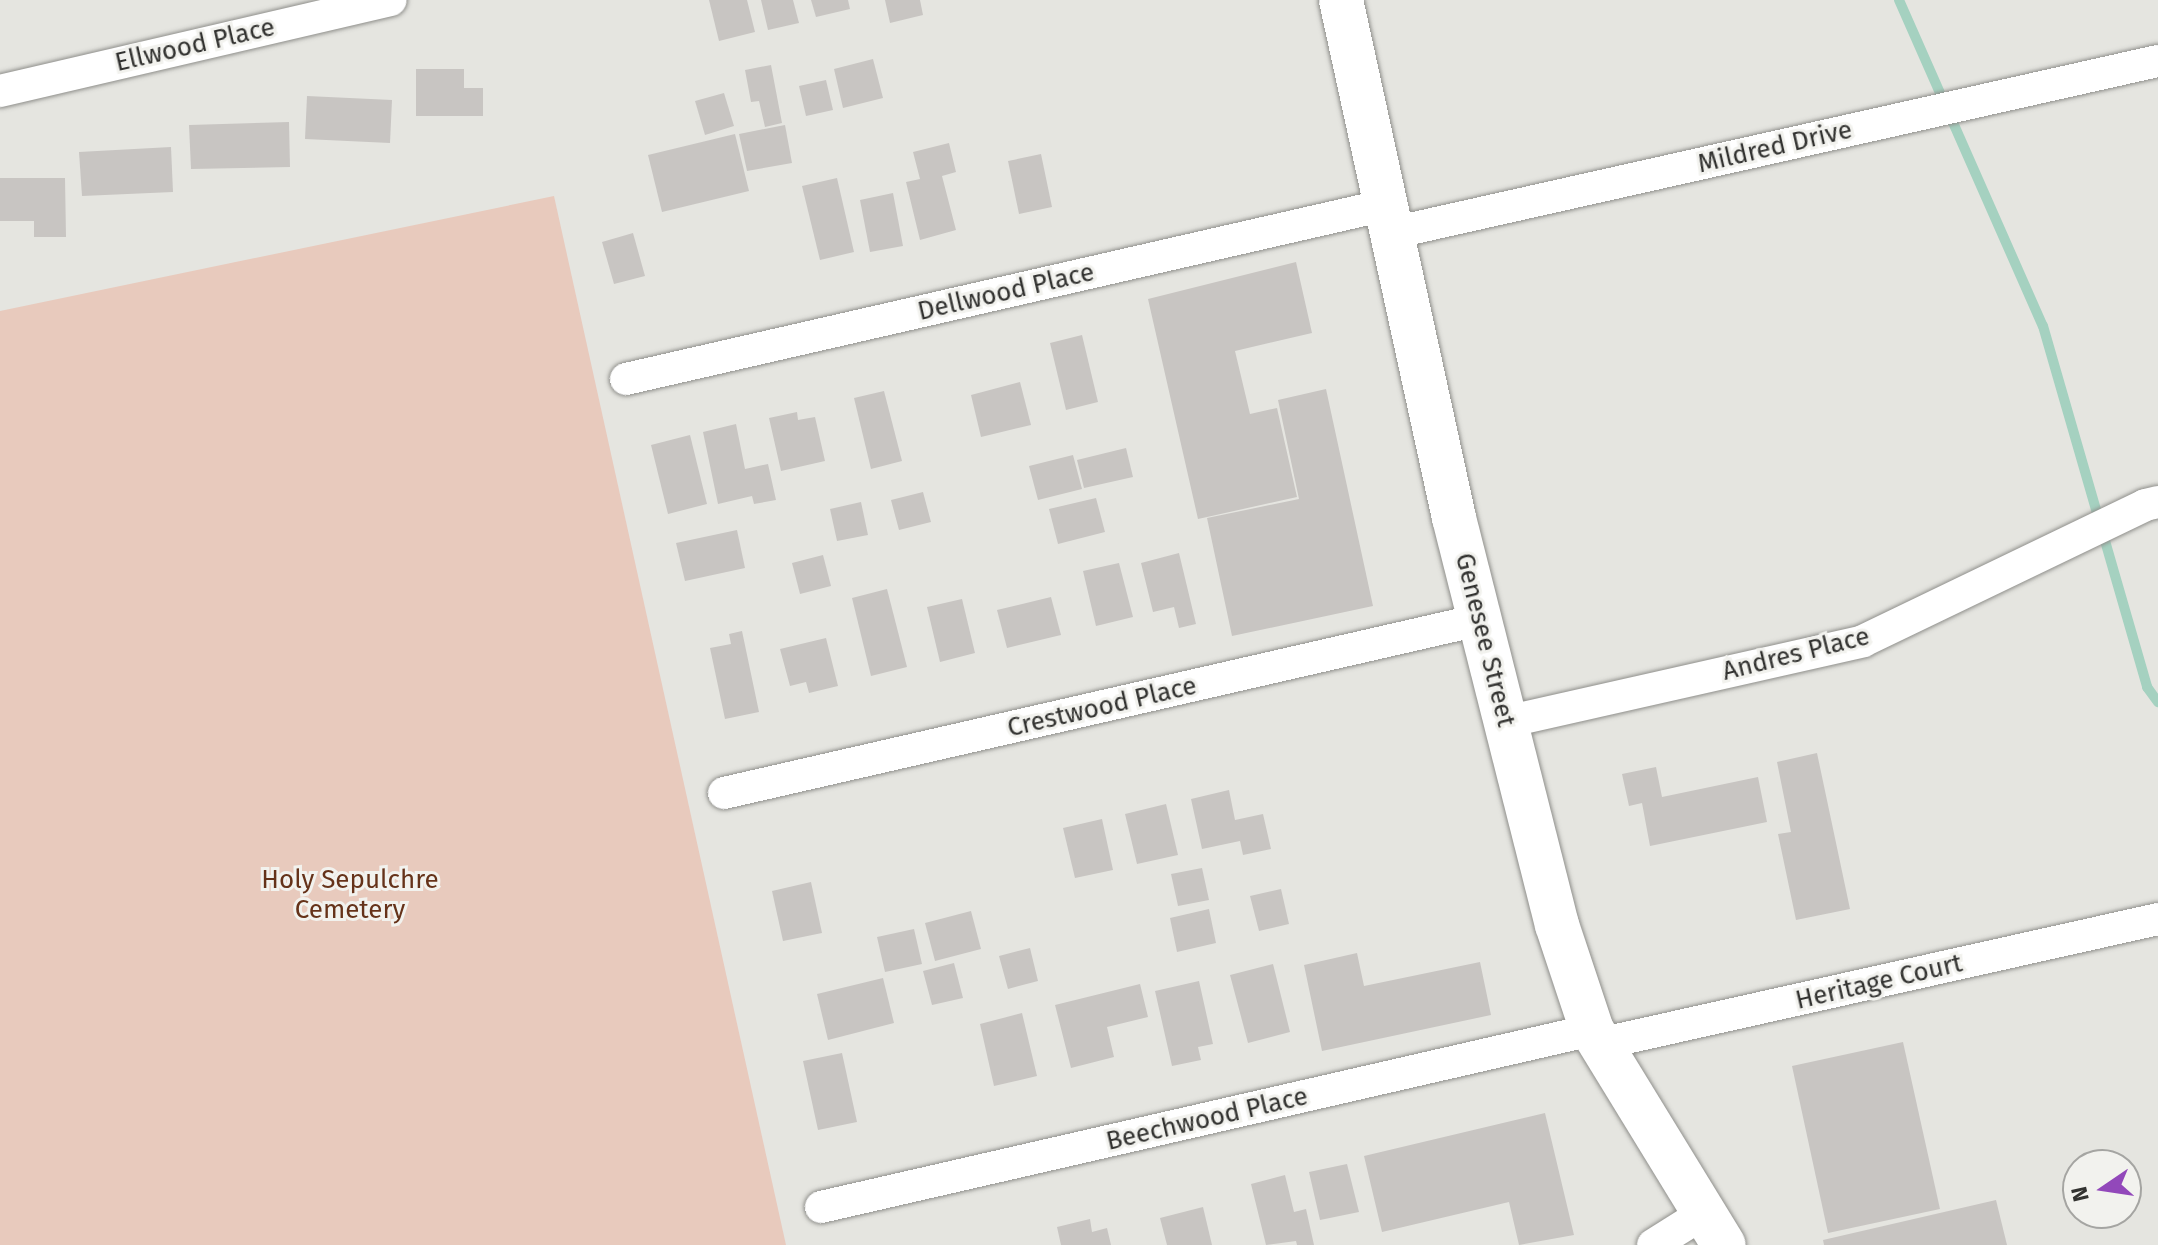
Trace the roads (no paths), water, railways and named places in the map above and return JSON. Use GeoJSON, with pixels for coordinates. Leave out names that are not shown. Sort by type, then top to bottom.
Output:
{"type":"FeatureCollection","features":[{"type":"Feature","properties":{"kind":"main road","name":"Genesee Street"},"geometry":{"type":"LineString","coordinates":[[1341,0],[1479,620],[1557,925],[1596,1037],[1714,1229]]}},
{"type":"Feature","properties":{"kind":"street","name":"Ellwood Place"},"geometry":{"type":"LineString","coordinates":[[0,91],[391,0]]}},
{"type":"Feature","properties":{"kind":"street","name":"Mildred Drive"},"geometry":{"type":"LineString","coordinates":[[1389,219],[2158,61]]}},
{"type":"Feature","properties":{"kind":"street","name":"Dellwood Place"},"geometry":{"type":"LineString","coordinates":[[626,379],[1389,219]]}},
{"type":"Feature","properties":{"kind":"street","name":"Andres Place"},"geometry":{"type":"LineString","coordinates":[[1505,722],[1863,641],[2145,505],[2158,502]]}},
{"type":"Feature","properties":{"kind":"street","name":"Crestwood Place"},"geometry":{"type":"LineString","coordinates":[[724,793],[1479,620]]}},
{"type":"Feature","properties":{"kind":"street","name":"Heritage Court"},"geometry":{"type":"LineString","coordinates":[[1596,1037],[2158,919]]}},
{"type":"Feature","properties":{"kind":"street","name":"Beechwood Place"},"geometry":{"type":"LineString","coordinates":[[821,1207],[1596,1037]]}},
{"type":"Feature","properties":{"kind":"street"},"geometry":{"type":"LineString","coordinates":[[1653,1245],[1714,1229]]}},
{"type":"Feature","properties":{"kind":"waterway"},"geometry":{"type":"LineString","coordinates":[[1899,0],[2043,326],[2147,687],[2158,702]]}},
{"type":"Feature","properties":{"kind":"park label","name":"Holy Sepulchre Cemetery"},"geometry":{"type":"Point","coordinates":[350,895]}}]}
